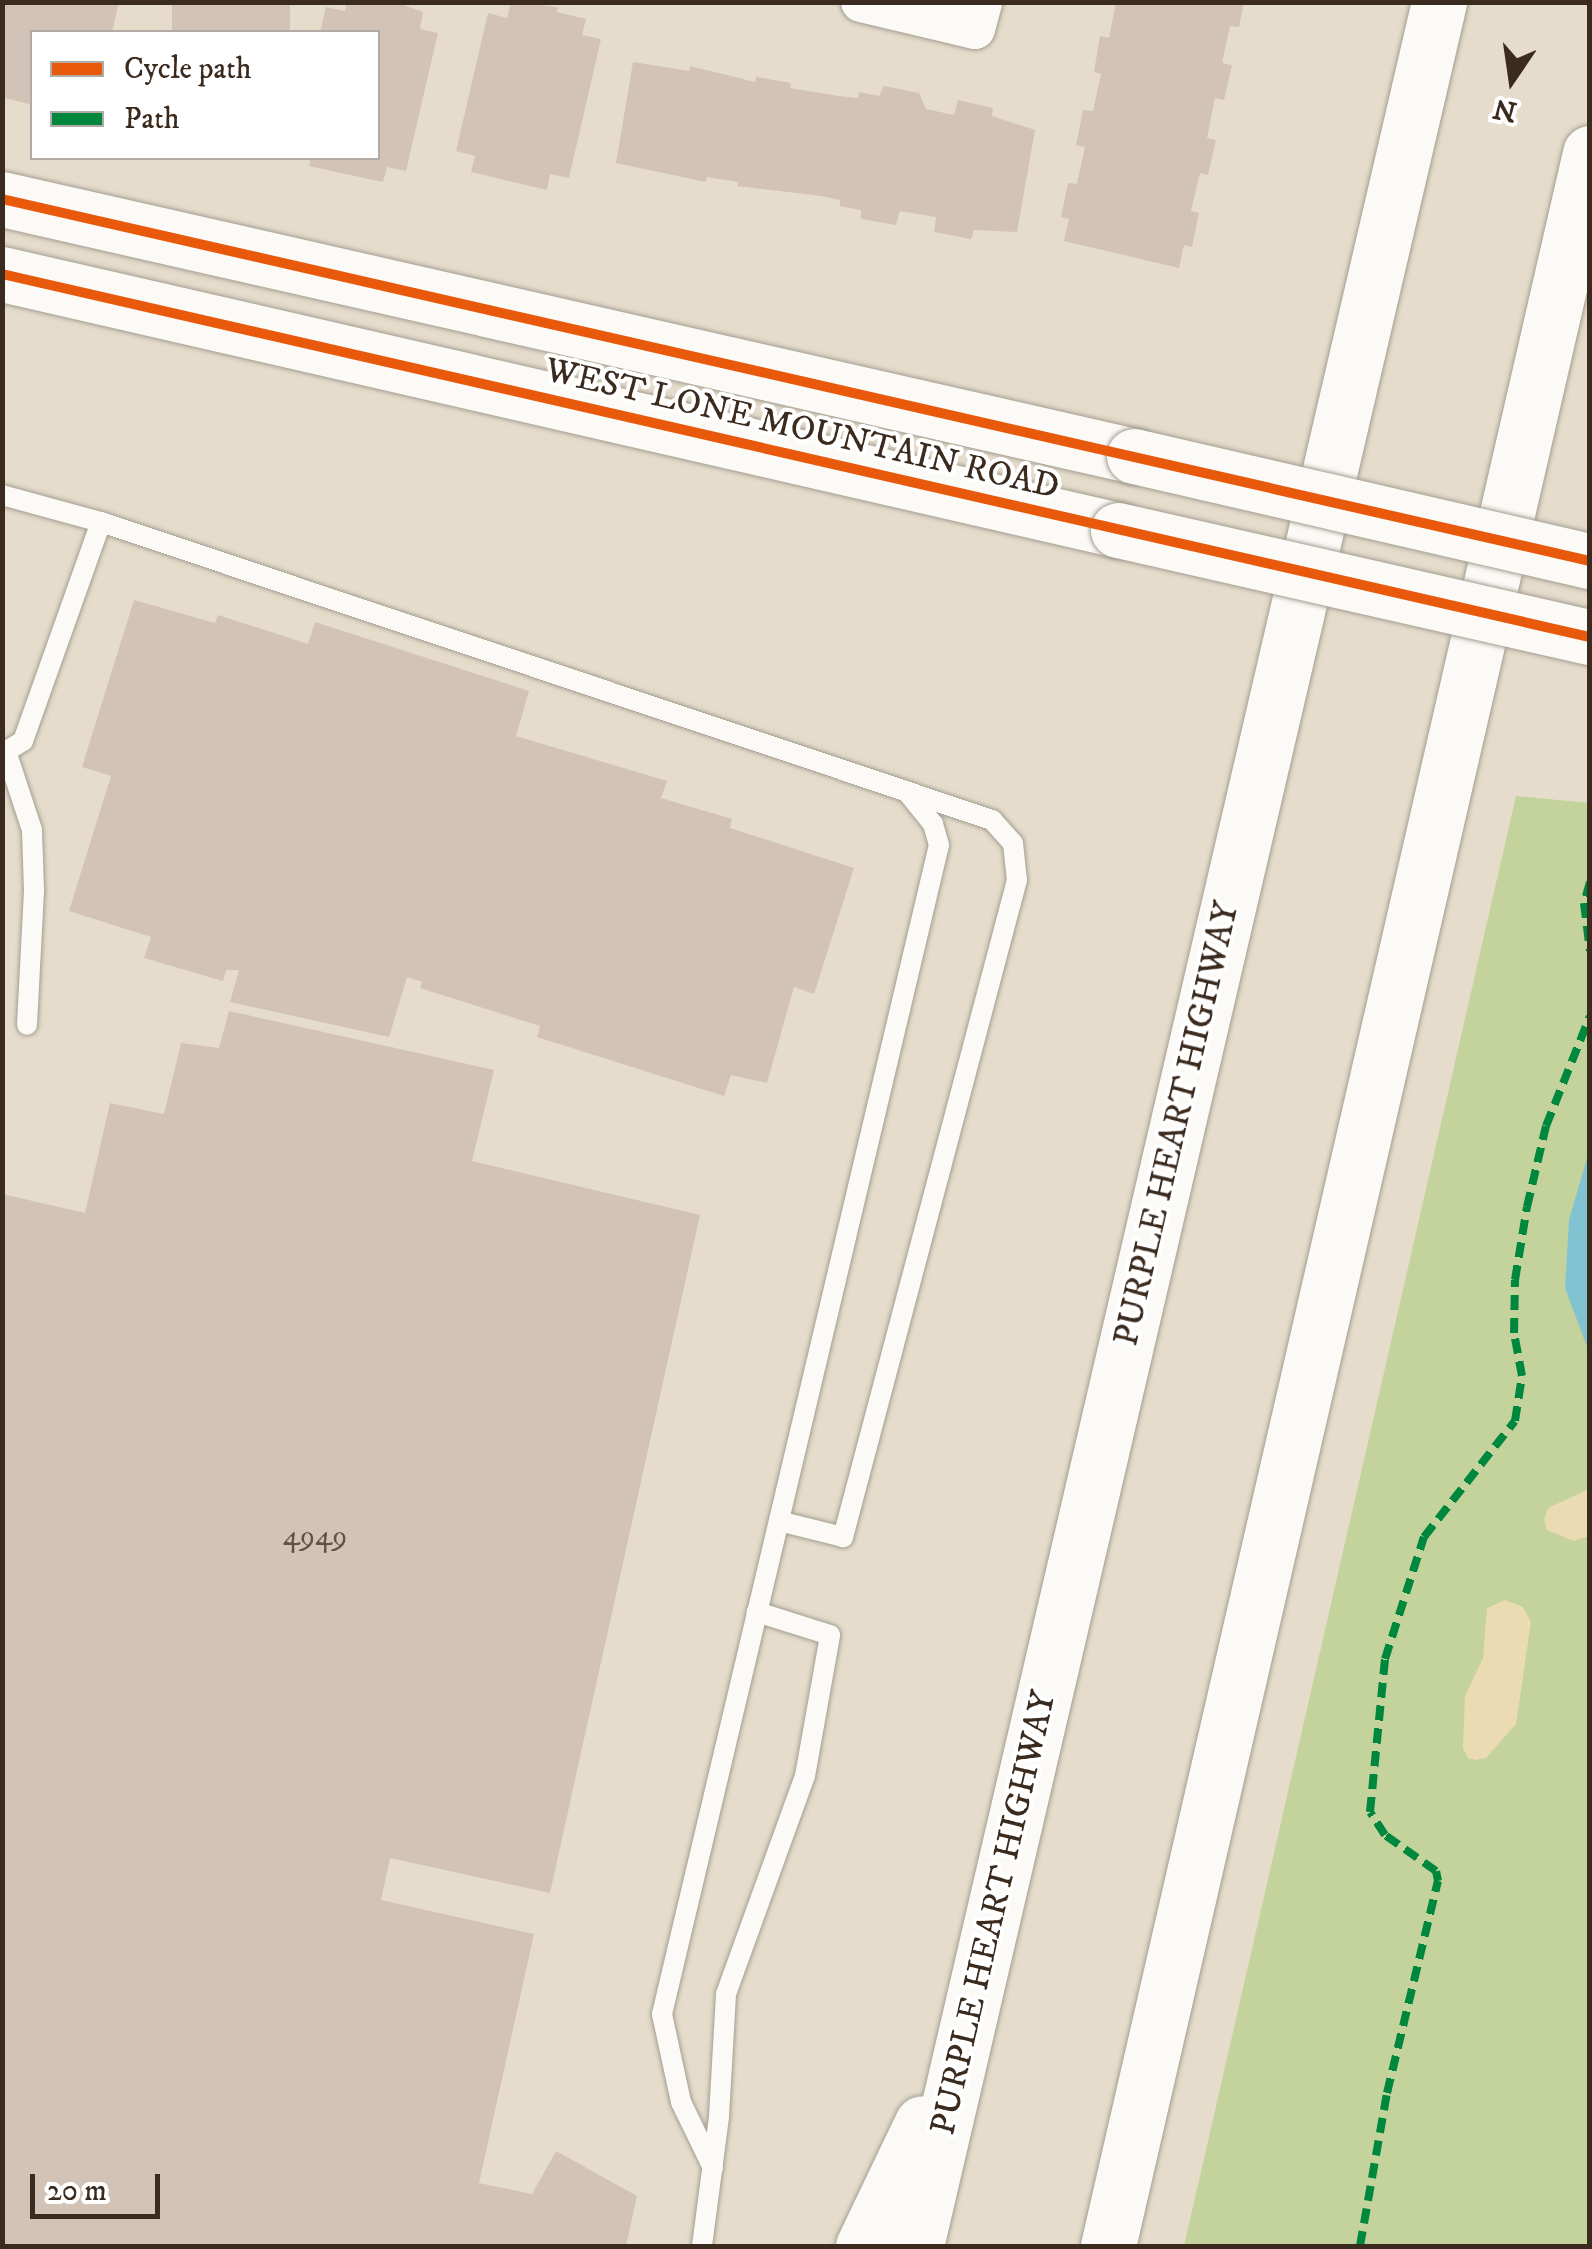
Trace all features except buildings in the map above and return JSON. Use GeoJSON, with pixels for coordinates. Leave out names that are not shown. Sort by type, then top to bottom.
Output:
{"type":"FeatureCollection","features":[{"type":"Feature","properties":{"kind":"main road","name":"PURPLE HEART HIGHWAY"},"geometry":{"type":"LineString","coordinates":[[916,2246],[1439,2]]}},
{"type":"Feature","properties":{"kind":"main road"},"geometry":{"type":"LineString","coordinates":[[1108,2246],[1590,152]]}},
{"type":"Feature","properties":{"kind":"main road","name":"WEST LONE MOUNTAIN ROAD"},"geometry":{"type":"LineString","coordinates":[[2,199],[1590,561]]}},
{"type":"Feature","properties":{"kind":"main road","name":"WEST LONE MOUNTAIN ROAD"},"geometry":{"type":"LineString","coordinates":[[2,274],[1590,637]]}},
{"type":"Feature","properties":{"kind":"main road"},"geometry":{"type":"LineString","coordinates":[[863,2246],[966,2030]]}},
{"type":"Feature","properties":{"kind":"street"},"geometry":{"type":"LineString","coordinates":[[861,2],[975,29],[982,2]]}},
{"type":"Feature","properties":{"kind":"lane"},"geometry":{"type":"LineString","coordinates":[[2,495],[102,522],[992,820],[1013,842],[1016,880],[843,1536],[779,1521]]}},
{"type":"Feature","properties":{"kind":"lane"},"geometry":{"type":"LineString","coordinates":[[26,1026],[34,891],[32,830],[4,754],[23,741],[102,522]]}},
{"type":"Feature","properties":{"kind":"lane"},"geometry":{"type":"LineString","coordinates":[[713,2168],[681,2102],[662,2014],[939,846],[933,824],[906,791]]}},
{"type":"Feature","properties":{"kind":"lane"},"geometry":{"type":"LineString","coordinates":[[702,2246],[713,2168],[726,1994],[805,1776],[830,1635],[757,1612]]}},
{"type":"Feature","properties":{"kind":"green space"},"geometry":{"type":"Polygon","coordinates":[[[1516,796],[1589,803],[1589,2246],[1184,2246],[1516,796]]]}},
{"type":"Feature","properties":{"kind":"sand"},"geometry":{"type":"Polygon","coordinates":[[[1589,1489],[1589,1536],[1574,1541],[1547,1530],[1544,1520],[1548,1508],[1589,1489]]]}},
{"type":"Feature","properties":{"kind":"sand"},"geometry":{"type":"Polygon","coordinates":[[[1505,1600],[1523,1607],[1531,1622],[1516,1724],[1486,1758],[1476,1760],[1468,1758],[1463,1748],[1465,1696],[1483,1658],[1487,1608],[1505,1600]]]}},
{"type":"Feature","properties":{"kind":"water"},"geometry":{"type":"Polygon","coordinates":[[[1589,1151],[1589,1352],[1565,1288],[1569,1220],[1589,1151]]]}},
{"type":"Feature","properties":{"kind":"marked path"},"geometry":{"type":"LineString","coordinates":[[1590,882],[1584,903],[1590,951]]}},
{"type":"Feature","properties":{"kind":"marked path"},"geometry":{"type":"LineString","coordinates":[[1360,2246],[1387,2093],[1438,1881],[1436,1871],[1385,1835],[1370,1812],[1385,1659],[1424,1537],[1515,1421],[1522,1376],[1514,1333],[1515,1280],[1527,1207],[1546,1126],[1590,1016]]}},
{"type":"Feature","properties":{"kind":"cycle path"},"geometry":{"type":"LineString","coordinates":[[2,199],[1590,561]]}},
{"type":"Feature","properties":{"kind":"cycle path"},"geometry":{"type":"LineString","coordinates":[[2,274],[1590,637]]}}]}
